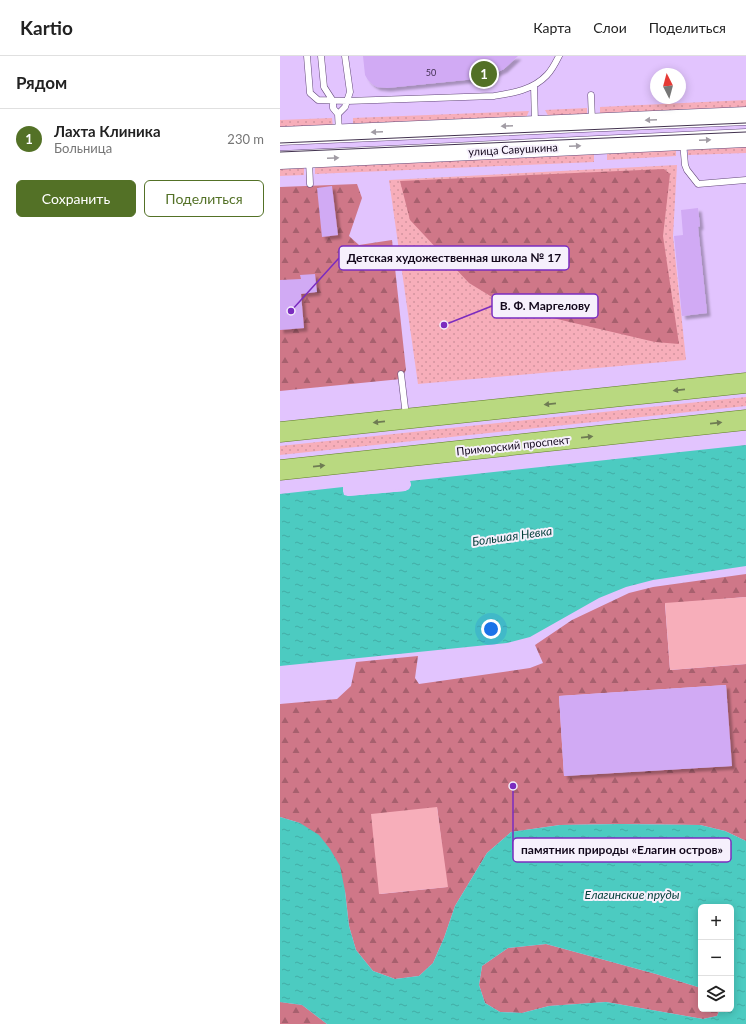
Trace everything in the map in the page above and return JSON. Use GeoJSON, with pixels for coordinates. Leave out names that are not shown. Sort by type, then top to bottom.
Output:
{"type":"FeatureCollection","features":[{"type":"Feature","properties":{"kind":"main road","name":"улица Савушкина"},"geometry":{"type":"LineString","coordinates":[[280,136],[746,116]]}},
{"type":"Feature","properties":{"kind":"main road","name":"улица Савушкина"},"geometry":{"type":"LineString","coordinates":[[280,160],[746,138]]}},
{"type":"Feature","properties":{"kind":"main road"},"geometry":{"type":"LineString","coordinates":[[280,432],[746,383]]}},
{"type":"Feature","properties":{"kind":"main road","name":"Приморский проспект"},"geometry":{"type":"LineString","coordinates":[[280,470],[746,420]]}},
{"type":"Feature","properties":{"kind":"lane"},"geometry":{"type":"LineString","coordinates":[[307,56],[310,93],[318,100],[333,101],[494,96],[514,93],[534,86],[548,74],[559,56]]}},
{"type":"Feature","properties":{"kind":"lane"},"geometry":{"type":"LineString","coordinates":[[321,56],[324,87],[333,101],[333,108],[338,114],[339,134]]}},
{"type":"Feature","properties":{"kind":"lane"},"geometry":{"type":"LineString","coordinates":[[338,114],[345,107],[350,92],[345,56]]}},
{"type":"Feature","properties":{"kind":"lane"},"geometry":{"type":"LineString","coordinates":[[534,86],[535,125]]}},
{"type":"Feature","properties":{"kind":"lane"},"geometry":{"type":"LineString","coordinates":[[591,95],[592,123]]}},
{"type":"Feature","properties":{"kind":"lane"},"geometry":{"type":"LineString","coordinates":[[683,141],[685,165],[698,184],[746,180]]}},
{"type":"Feature","properties":{"kind":"lane"},"geometry":{"type":"LineString","coordinates":[[309,159],[310,184]]}},
{"type":"Feature","properties":{"kind":"lane"},"geometry":{"type":"LineString","coordinates":[[401,374],[406,419]]}},
{"type":"Feature","properties":{"kind":"shaded area"},"geometry":{"type":"Polygon","coordinates":[[[746,100],[746,109],[600,116],[600,107],[746,100]]]}},
{"type":"Feature","properties":{"kind":"shaded area"},"geometry":{"type":"Polygon","coordinates":[[[587,108],[587,116],[550,119],[545,110],[587,108]]]}},
{"type":"Feature","properties":{"kind":"shaded area"},"geometry":{"type":"Polygon","coordinates":[[[529,111],[525,120],[353,127],[353,118],[529,111]]]}},
{"type":"Feature","properties":{"kind":"shaded area"},"geometry":{"type":"Polygon","coordinates":[[[332,118],[333,128],[280,131],[280,120],[332,118]]]}},
{"type":"Feature","properties":{"kind":"shaded area"},"geometry":{"type":"Polygon","coordinates":[[[746,145],[746,153],[688,155],[688,147],[746,145]]]}},
{"type":"Feature","properties":{"kind":"shaded area"},"geometry":{"type":"Polygon","coordinates":[[[676,147],[676,156],[607,160],[607,151],[676,147]]]}},
{"type":"Feature","properties":{"kind":"shaded area"},"geometry":{"type":"Polygon","coordinates":[[[594,152],[594,162],[315,174],[315,164],[594,152]]]}},
{"type":"Feature","properties":{"kind":"shaded area"},"geometry":{"type":"Polygon","coordinates":[[[677,165],[673,236],[686,360],[418,384],[389,180],[677,165]]]}},
{"type":"Feature","properties":{"kind":"shaded area"},"geometry":{"type":"Polygon","coordinates":[[[304,166],[304,175],[280,176],[280,167],[304,166]]]}},
{"type":"Feature","properties":{"kind":"shaded area"},"geometry":{"type":"Polygon","coordinates":[[[746,397],[746,406],[280,455],[280,446],[746,397]]]}},
{"type":"Feature","properties":{"kind":"shaded area"},"geometry":{"type":"Polygon","coordinates":[[[746,597],[746,664],[670,670],[665,603],[746,597]]]}},
{"type":"Feature","properties":{"kind":"shaded area"},"geometry":{"type":"Polygon","coordinates":[[[437,807],[448,887],[379,894],[371,814],[437,807]]]}},
{"type":"Feature","properties":{"kind":"green space"},"geometry":{"type":"Polygon","coordinates":[[[664,169],[670,174],[663,236],[679,344],[655,342],[510,308],[469,283],[410,220],[400,181],[664,169]]]}},
{"type":"Feature","properties":{"kind":"green space"},"geometry":{"type":"Polygon","coordinates":[[[357,184],[362,198],[349,236],[359,245],[392,240],[406,370],[401,379],[280,391],[280,187],[357,184]]]}},
{"type":"Feature","properties":{"kind":"green space"},"geometry":{"type":"Polygon","coordinates":[[[746,574],[746,597],[665,604],[670,670],[746,664],[746,841],[725,831],[700,825],[560,825],[511,832],[487,853],[455,906],[444,938],[433,963],[419,976],[395,979],[373,971],[356,950],[349,926],[345,891],[300,823],[280,817],[280,704],[337,699],[351,686],[356,662],[418,656],[415,678],[419,684],[530,668],[543,663],[535,645],[572,620],[629,593],[653,587],[746,574]],[[726,685],[559,696],[564,776],[731,766],[726,685]],[[437,807],[380,894],[447,887],[437,807]]]}},
{"type":"Feature","properties":{"kind":"green space"},"geometry":{"type":"Polygon","coordinates":[[[546,944],[656,974],[698,987],[698,1012],[719,1012],[717,1016],[703,1019],[606,1002],[549,1006],[522,1013],[500,1012],[485,1003],[479,985],[482,966],[508,948],[546,944]]]}},
{"type":"Feature","properties":{"kind":"green space"},"geometry":{"type":"Polygon","coordinates":[[[280,1002],[302,1005],[327,1024],[280,1024],[280,1002]]]}},
{"type":"Feature","properties":{"kind":"water","name":"Большая Невка"},"geometry":{"type":"Polygon","coordinates":[[[746,445],[746,566],[653,580],[626,587],[599,598],[530,637],[507,643],[280,666],[280,494],[343,487],[343,491],[348,496],[405,491],[409,489],[411,485],[410,481],[746,445]]]}},
{"type":"Feature","properties":{"kind":"water","name":"Елагинские пруды"},"geometry":{"type":"Polygon","coordinates":[[[280,817],[300,823],[319,835],[330,849],[340,866],[345,891],[349,926],[356,950],[373,971],[395,979],[419,976],[433,963],[444,938],[455,906],[487,853],[511,832],[560,825],[700,825],[725,831],[746,841],[746,1024],[327,1024],[302,1005],[280,1002],[280,817]],[[698,904],[698,987],[546,944],[508,948],[482,966],[479,985],[485,1003],[500,1012],[522,1013],[549,1006],[606,1002],[703,1019],[717,1016],[719,1012],[734,1012],[734,904],[698,904]]]}},
{"type":"Feature","properties":{"kind":"pier"},"geometry":{"type":"Polygon","coordinates":[[[408,481],[410,481],[411,485],[409,489],[405,491],[348,496],[344,495],[343,491],[343,487],[345,487],[346,493],[348,494],[405,489],[408,487],[408,481]]]}},
{"type":"Feature","properties":{"kind":"building"},"geometry":{"type":"Polygon","coordinates":[[[363,56],[518,56],[504,69],[485,78],[387,88],[377,87],[368,80],[365,75],[363,56]]]}},
{"type":"Feature","properties":{"kind":"building"},"geometry":{"type":"Polygon","coordinates":[[[332,186],[338,235],[322,237],[317,188],[332,186]]]}},
{"type":"Feature","properties":{"kind":"building"},"geometry":{"type":"Polygon","coordinates":[[[698,208],[700,226],[698,227],[707,313],[682,316],[674,236],[683,235],[681,210],[698,208]]]}},
{"type":"Feature","properties":{"kind":"building"},"geometry":{"type":"Polygon","coordinates":[[[315,274],[317,292],[301,294],[304,328],[280,330],[280,280],[301,279],[300,275],[315,274]]]}},
{"type":"Feature","properties":{"kind":"building"},"geometry":{"type":"Polygon","coordinates":[[[726,685],[732,766],[564,776],[559,696],[726,685]]]}},
{"type":"Feature","properties":{"kind":"tram line"},"geometry":{"type":"LineString","coordinates":[[280,143],[746,123]]}},
{"type":"Feature","properties":{"kind":"tram line"},"geometry":{"type":"LineString","coordinates":[[280,152],[746,132]]}},
{"type":"Feature","properties":{"kind":"place","name":"Лахта Клиника"},"geometry":{"type":"Point","coordinates":[484,74]}},
{"type":"Feature","properties":{"kind":"place","name":"Детская художественная школа № 17"},"geometry":{"type":"Point","coordinates":[291,311]}},
{"type":"Feature","properties":{"kind":"place","name":"В. Ф. Маргелову"},"geometry":{"type":"Point","coordinates":[444,325]}},
{"type":"Feature","properties":{"kind":"place","name":"памятник природы «Елагин остров»"},"geometry":{"type":"Point","coordinates":[513,786]}}]}
